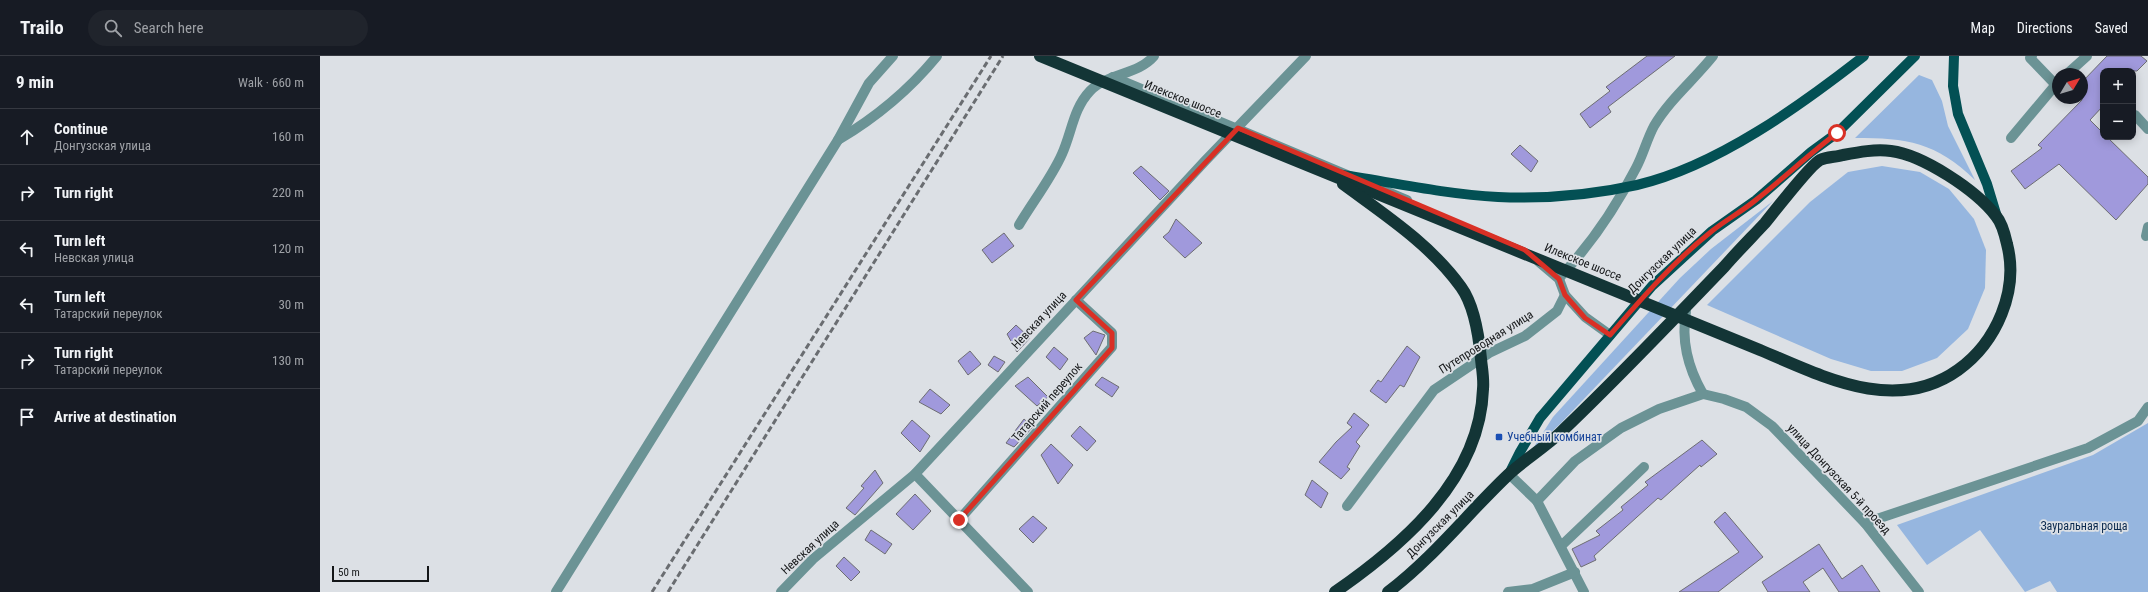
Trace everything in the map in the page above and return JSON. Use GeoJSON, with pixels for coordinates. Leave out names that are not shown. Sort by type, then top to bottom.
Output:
{"type":"FeatureCollection","features":[{"type":"Feature","properties":{"kind":"highway","name":"Илекское шоссе"},"geometry":{"type":"LineString","coordinates":[[1040,56],[1327,172],[1820,375],[1864,389],[1889,392],[1907,391],[1944,379],[1973,358],[1987,342],[1997,324],[2007,299],[2011,276],[2010,254],[2005,234],[1997,216]]}},
{"type":"Feature","properties":{"kind":"highway"},"geometry":{"type":"LineString","coordinates":[[1818,160],[1867,151],[1891,151],[1914,157],[1963,185],[1997,216]]}},
{"type":"Feature","properties":{"kind":"highway","name":"Донгузская улица"},"geometry":{"type":"LineString","coordinates":[[1388,592],[1464,522],[1509,474],[1556,437],[1602,392],[1763,225],[1818,160]]}},
{"type":"Feature","properties":{"kind":"highway"},"geometry":{"type":"LineString","coordinates":[[1327,172],[1422,243],[1462,288],[1476,323],[1483,389],[1478,424],[1464,460],[1446,491],[1424,519],[1398,545],[1366,571],[1335,592]]}},
{"type":"Feature","properties":{"kind":"main road"},"geometry":{"type":"LineString","coordinates":[[1327,172],[1447,192],[1499,197],[1549,196],[1600,191],[1637,184],[1687,167],[1755,132],[1820,90],[1864,56]]}},
{"type":"Feature","properties":{"kind":"main road","name":"Донгузская улица"},"geometry":{"type":"LineString","coordinates":[[1509,474],[1540,418],[1652,286],[1679,259],[1712,230],[1756,200],[1811,152],[1837,133],[1915,56]]}},
{"type":"Feature","properties":{"kind":"main road"},"geometry":{"type":"LineString","coordinates":[[1954,56],[1953,86],[1958,114],[1988,184],[1997,216]]}},
{"type":"Feature","properties":{"kind":"main road","name":"Донгузская улица"},"geometry":{"type":"LineString","coordinates":[[1818,160],[1837,133]]}},
{"type":"Feature","properties":{"kind":"street"},"geometry":{"type":"LineString","coordinates":[[556,592],[838,140],[869,83],[893,56]]}},
{"type":"Feature","properties":{"kind":"street"},"geometry":{"type":"LineString","coordinates":[[838,140],[866,123],[921,76],[937,56]]}},
{"type":"Feature","properties":{"kind":"street"},"geometry":{"type":"LineString","coordinates":[[1019,225],[1062,155],[1076,108],[1091,89],[1113,77],[1130,72],[1149,62],[1154,56]]}},
{"type":"Feature","properties":{"kind":"street","name":"Невская улица"},"geometry":{"type":"LineString","coordinates":[[782,592],[814,559],[914,474],[1306,56]]}},
{"type":"Feature","properties":{"kind":"street"},"geometry":{"type":"LineString","coordinates":[[1559,279],[1587,246],[1611,210],[1636,167],[1654,126],[1675,96],[1713,56]]}},
{"type":"Feature","properties":{"kind":"street"},"geometry":{"type":"LineString","coordinates":[[2032,56],[2030,58],[2052,78]]}},
{"type":"Feature","properties":{"kind":"street"},"geometry":{"type":"LineString","coordinates":[[2074,68],[2087,56]]}},
{"type":"Feature","properties":{"kind":"street"},"geometry":{"type":"LineString","coordinates":[[1113,77],[1238,128],[1525,250],[1559,279],[1565,295],[1585,318],[1610,335]]}},
{"type":"Feature","properties":{"kind":"street"},"geometry":{"type":"LineString","coordinates":[[2011,138],[2052,89]]}},
{"type":"Feature","properties":{"kind":"street"},"geometry":{"type":"LineString","coordinates":[[2136,116],[2148,128]]}},
{"type":"Feature","properties":{"kind":"street","name":"Путепроводная улица"},"geometry":{"type":"LineString","coordinates":[[1347,506],[1434,390],[1489,353],[1525,336],[1557,311],[1565,295]]}},
{"type":"Feature","properties":{"kind":"street","name":"Татарский переулок"},"geometry":{"type":"LineString","coordinates":[[959,520],[1112,348],[1112,333],[1076,300]]}},
{"type":"Feature","properties":{"kind":"street"},"geometry":{"type":"LineString","coordinates":[[1537,501],[1575,461],[1621,428],[1659,409],[1703,394],[1694,378],[1686,352],[1683,332],[1686,306]]}},
{"type":"Feature","properties":{"kind":"street","name":"улица Донгузская 5-й проезд"},"geometry":{"type":"LineString","coordinates":[[1703,394],[1724,399],[1746,407],[1772,426],[1865,523],[1919,592]]}},
{"type":"Feature","properties":{"kind":"street"},"geometry":{"type":"LineString","coordinates":[[1865,523],[1954,495],[2088,448],[2138,421],[2148,407]]}},
{"type":"Feature","properties":{"kind":"street"},"geometry":{"type":"LineString","coordinates":[[1561,546],[1644,467]]}},
{"type":"Feature","properties":{"kind":"street"},"geometry":{"type":"LineString","coordinates":[[914,474],[1028,592]]}},
{"type":"Feature","properties":{"kind":"street"},"geometry":{"type":"LineString","coordinates":[[1509,474],[1537,501],[1584,592]]}},
{"type":"Feature","properties":{"kind":"street"},"geometry":{"type":"LineString","coordinates":[[1508,592],[1533,589],[1575,572]]}},
{"type":"Feature","properties":{"kind":"green space"},"geometry":{"type":"Polygon","coordinates":[[[1919,75],[1932,80],[1942,101],[1948,126],[1975,180],[1947,157],[1920,145],[1890,139],[1855,138],[1919,75]]]}},
{"type":"Feature","properties":{"kind":"green space"},"geometry":{"type":"Polygon","coordinates":[[[1882,166],[1920,172],[1949,189],[1974,219],[1986,250],[1985,288],[1968,329],[1937,358],[1902,371],[1871,371],[1831,359],[1707,305],[1810,202],[1848,172],[1882,166]]]}},
{"type":"Feature","properties":{"kind":"green space"},"geometry":{"type":"Polygon","coordinates":[[[1773,201],[1560,424],[1532,450],[1553,417],[1680,278],[1711,249],[1773,201]]]}},
{"type":"Feature","properties":{"kind":"green space","name":"Зауральная роща"},"geometry":{"type":"Polygon","coordinates":[[[2148,423],[2148,592],[2057,592],[2050,581],[2025,592],[1980,530],[1927,565],[1897,525],[2093,455],[2148,423]]]}},
{"type":"Feature","properties":{"kind":"building"},"geometry":{"type":"Polygon","coordinates":[[[1647,56],[1675,56],[1608,107],[1611,112],[1590,128],[1580,114],[1610,91],[1606,87],[1647,56]]]}},
{"type":"Feature","properties":{"kind":"building"},"geometry":{"type":"Polygon","coordinates":[[[2107,56],[2141,56],[2147,61],[2137,71],[2136,68],[2100,68],[2100,109],[2090,120],[2100,130],[2100,140],[2110,140],[2148,177],[2148,184],[2116,220],[2059,164],[2025,189],[2011,171],[2042,148],[2038,145],[2078,104],[2088,104],[2088,76],[2107,56]]]}},
{"type":"Feature","properties":{"kind":"building"},"geometry":{"type":"Polygon","coordinates":[[[1520,145],[1538,161],[1531,172],[1511,154],[1520,145]]]}},
{"type":"Feature","properties":{"kind":"building"},"geometry":{"type":"Polygon","coordinates":[[[1141,166],[1169,191],[1160,200],[1133,173],[1141,166]]]}},
{"type":"Feature","properties":{"kind":"building"},"geometry":{"type":"Polygon","coordinates":[[[1176,219],[1202,243],[1185,258],[1163,237],[1169,232],[1176,219]]]}},
{"type":"Feature","properties":{"kind":"building"},"geometry":{"type":"Polygon","coordinates":[[[1004,233],[1014,246],[992,263],[982,250],[1004,233]]]}},
{"type":"Feature","properties":{"kind":"building"},"geometry":{"type":"Polygon","coordinates":[[[1016,325],[1030,338],[1017,352],[1007,334],[1016,325]]]}},
{"type":"Feature","properties":{"kind":"building"},"geometry":{"type":"Polygon","coordinates":[[[1093,331],[1105,335],[1096,355],[1084,338],[1093,331]]]}},
{"type":"Feature","properties":{"kind":"building"},"geometry":{"type":"Polygon","coordinates":[[[1407,346],[1420,357],[1404,387],[1400,385],[1386,403],[1370,391],[1378,380],[1381,382],[1407,346]]]}},
{"type":"Feature","properties":{"kind":"building"},"geometry":{"type":"Polygon","coordinates":[[[1054,347],[1068,359],[1060,370],[1046,357],[1054,347]]]}},
{"type":"Feature","properties":{"kind":"building"},"geometry":{"type":"Polygon","coordinates":[[[970,351],[981,364],[968,375],[958,361],[970,351]]]}},
{"type":"Feature","properties":{"kind":"building"},"geometry":{"type":"Polygon","coordinates":[[[994,356],[1005,362],[998,372],[988,365],[994,356]]]}},
{"type":"Feature","properties":{"kind":"building"},"geometry":{"type":"Polygon","coordinates":[[[1028,377],[1048,397],[1037,406],[1015,386],[1028,377]]]}},
{"type":"Feature","properties":{"kind":"building"},"geometry":{"type":"Polygon","coordinates":[[[1102,377],[1119,387],[1112,397],[1095,385],[1102,377]]]}},
{"type":"Feature","properties":{"kind":"building"},"geometry":{"type":"Polygon","coordinates":[[[930,389],[950,405],[941,414],[919,402],[930,389]]]}},
{"type":"Feature","properties":{"kind":"building"},"geometry":{"type":"Polygon","coordinates":[[[1354,413],[1369,425],[1356,442],[1360,446],[1347,467],[1350,469],[1341,479],[1319,462],[1336,442],[1352,427],[1347,423],[1354,413]]]}},
{"type":"Feature","properties":{"kind":"building"},"geometry":{"type":"Polygon","coordinates":[[[1024,419],[1033,427],[1014,447],[1006,443],[1024,419]]]}},
{"type":"Feature","properties":{"kind":"building"},"geometry":{"type":"Polygon","coordinates":[[[912,420],[930,436],[920,452],[901,433],[912,420]]]}},
{"type":"Feature","properties":{"kind":"building"},"geometry":{"type":"Polygon","coordinates":[[[1080,426],[1096,441],[1087,451],[1071,436],[1080,426]]]}},
{"type":"Feature","properties":{"kind":"building"},"geometry":{"type":"Polygon","coordinates":[[[1702,440],[1717,454],[1701,467],[1700,465],[1661,500],[1658,498],[1594,556],[1596,560],[1581,567],[1572,549],[1600,535],[1596,531],[1623,510],[1621,507],[1648,485],[1645,482],[1702,440]]]}},
{"type":"Feature","properties":{"kind":"building"},"geometry":{"type":"Polygon","coordinates":[[[1051,444],[1073,465],[1058,484],[1041,455],[1051,444]]]}},
{"type":"Feature","properties":{"kind":"building"},"geometry":{"type":"Polygon","coordinates":[[[875,470],[883,483],[855,515],[846,508],[864,488],[861,486],[875,470]]]}},
{"type":"Feature","properties":{"kind":"building"},"geometry":{"type":"Polygon","coordinates":[[[1312,480],[1328,493],[1321,508],[1305,495],[1312,480]]]}},
{"type":"Feature","properties":{"kind":"building"},"geometry":{"type":"Polygon","coordinates":[[[915,494],[931,511],[913,530],[896,514],[915,494]]]}},
{"type":"Feature","properties":{"kind":"building"},"geometry":{"type":"Polygon","coordinates":[[[1725,512],[1763,557],[1718,592],[1679,592],[1739,552],[1714,522],[1725,512]]]}},
{"type":"Feature","properties":{"kind":"building"},"geometry":{"type":"Polygon","coordinates":[[[1033,516],[1047,528],[1033,543],[1019,529],[1033,516]]]}},
{"type":"Feature","properties":{"kind":"building"},"geometry":{"type":"Polygon","coordinates":[[[871,530],[892,544],[885,554],[865,540],[871,530]]]}},
{"type":"Feature","properties":{"kind":"building"},"geometry":{"type":"Polygon","coordinates":[[[1819,544],[1842,579],[1862,565],[1880,592],[1839,592],[1823,568],[1803,582],[1810,592],[1768,592],[1762,582],[1819,544]]]}},
{"type":"Feature","properties":{"kind":"building"},"geometry":{"type":"Polygon","coordinates":[[[844,557],[860,572],[851,581],[836,566],[844,557]]]}},
{"type":"Feature","properties":{"kind":"railway"},"geometry":{"type":"LineString","coordinates":[[652,592],[991,56]]}},
{"type":"Feature","properties":{"kind":"railway"},"geometry":{"type":"LineString","coordinates":[[668,592],[1003,56]]}},
{"type":"Feature","properties":{"kind":"place","name":"Учебный комбинат"},"geometry":{"type":"Point","coordinates":[1499,437]}},
{"type":"Feature","properties":{"kind":"route"},"geometry":{"type":"LineString","coordinates":[[959,520],[1002,474],[1112,348],[1112,333],[1076,300],[1205,161],[1238,128],[1525,250],[1559,279],[1565,295],[1585,318],[1610,335],[1652,286],[1679,259],[1712,230],[1756,200],[1811,152],[1837,133]]}}]}
